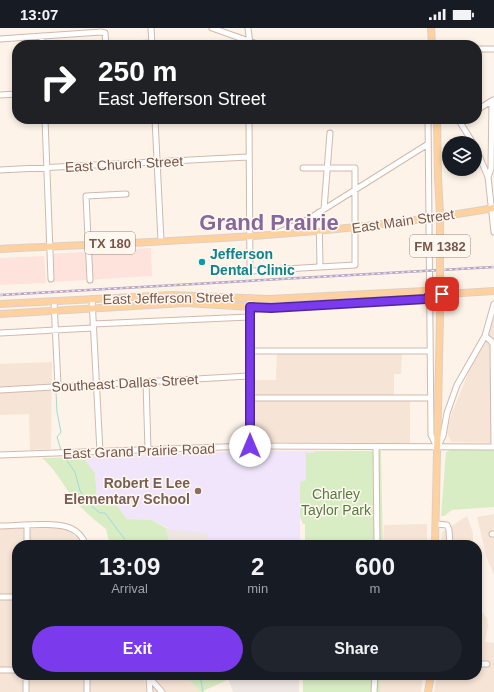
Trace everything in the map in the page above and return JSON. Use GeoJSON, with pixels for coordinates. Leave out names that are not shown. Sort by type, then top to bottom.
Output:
{"type":"FeatureCollection","features":[{"type":"Feature","properties":{"kind":"main road"},"geometry":{"type":"LineString","coordinates":[[431,28],[432,40]]}},
{"type":"Feature","properties":{"kind":"main road","name":"FM 1382"},"geometry":{"type":"LineString","coordinates":[[435,540],[440,315],[440,214],[437,124]]}},
{"type":"Feature","properties":{"kind":"main road","name":"East Main Street"},"geometry":{"type":"LineString","coordinates":[[0,249],[272,235],[355,228],[430,219],[493,208]]}},
{"type":"Feature","properties":{"kind":"main road","name":"East Jefferson Street"},"geometry":{"type":"LineString","coordinates":[[0,304],[179,295],[269,299],[314,298],[425,291],[430,295]]}},
{"type":"Feature","properties":{"kind":"main road","name":"East Jefferson Street"},"geometry":{"type":"LineString","coordinates":[[0,314],[178,304],[210,304],[250,307],[315,305],[426,299],[430,295],[494,291]]}},
{"type":"Feature","properties":{"kind":"main road"},"geometry":{"type":"LineString","coordinates":[[178,304],[179,295]]}},
{"type":"Feature","properties":{"kind":"main road"},"geometry":{"type":"LineString","coordinates":[[147,296],[148,305]]}},
{"type":"Feature","properties":{"kind":"main road"},"geometry":{"type":"LineString","coordinates":[[117,298],[118,307]]}},
{"type":"Feature","properties":{"kind":"main road"},"geometry":{"type":"LineString","coordinates":[[314,298],[315,305]]}},
{"type":"Feature","properties":{"kind":"main road"},"geometry":{"type":"LineString","coordinates":[[428,692],[430,680]]}},
{"type":"Feature","properties":{"kind":"street"},"geometry":{"type":"LineString","coordinates":[[151,28],[151,40]]}},
{"type":"Feature","properties":{"kind":"street"},"geometry":{"type":"LineString","coordinates":[[212,28],[240,40]]}},
{"type":"Feature","properties":{"kind":"street"},"geometry":{"type":"LineString","coordinates":[[248,28],[250,40]]}},
{"type":"Feature","properties":{"kind":"street"},"geometry":{"type":"LineString","coordinates":[[0,39],[101,32],[105,33],[106,40]]}},
{"type":"Feature","properties":{"kind":"street"},"geometry":{"type":"LineString","coordinates":[[482,49],[494,49]]}},
{"type":"Feature","properties":{"kind":"street"},"geometry":{"type":"LineString","coordinates":[[0,95],[12,94]]}},
{"type":"Feature","properties":{"kind":"street"},"geometry":{"type":"LineString","coordinates":[[482,107],[493,100]]}},
{"type":"Feature","properties":{"kind":"street"},"geometry":{"type":"LineString","coordinates":[[488,177],[491,168],[493,100]]}},
{"type":"Feature","properties":{"kind":"street"},"geometry":{"type":"LineString","coordinates":[[45,124],[51,279]]}},
{"type":"Feature","properties":{"kind":"street"},"geometry":{"type":"LineString","coordinates":[[155,124],[161,241]]}},
{"type":"Feature","properties":{"kind":"street"},"geometry":{"type":"LineString","coordinates":[[249,124],[250,272],[355,265],[355,168],[303,168]]}},
{"type":"Feature","properties":{"kind":"street","name":"FM 1382"},"geometry":{"type":"LineString","coordinates":[[428,124],[431,435],[437,447]]}},
{"type":"Feature","properties":{"kind":"street"},"geometry":{"type":"LineString","coordinates":[[462,124],[469,136]]}},
{"type":"Feature","properties":{"kind":"street"},"geometry":{"type":"LineString","coordinates":[[320,267],[319,231],[330,132]]}},
{"type":"Feature","properties":{"kind":"street"},"geometry":{"type":"LineString","coordinates":[[272,235],[307,220],[428,144]]}},
{"type":"Feature","properties":{"kind":"street","name":"East Church Street"},"geometry":{"type":"LineString","coordinates":[[0,170],[248,157]]}},
{"type":"Feature","properties":{"kind":"street"},"geometry":{"type":"LineString","coordinates":[[482,163],[488,177],[493,208],[494,232]]}},
{"type":"Feature","properties":{"kind":"street"},"geometry":{"type":"LineString","coordinates":[[90,280],[86,196],[126,194]]}},
{"type":"Feature","properties":{"kind":"street"},"geometry":{"type":"LineString","coordinates":[[250,298],[250,446]]}},
{"type":"Feature","properties":{"kind":"street"},"geometry":{"type":"LineString","coordinates":[[92,299],[100,452]]}},
{"type":"Feature","properties":{"kind":"street"},"geometry":{"type":"LineString","coordinates":[[54,301],[58,386]]}},
{"type":"Feature","properties":{"kind":"street"},"geometry":{"type":"LineString","coordinates":[[437,447],[443,436],[447,413],[457,385],[485,336],[494,304]]}},
{"type":"Feature","properties":{"kind":"street"},"geometry":{"type":"LineString","coordinates":[[0,333],[249,317]]}},
{"type":"Feature","properties":{"kind":"street"},"geometry":{"type":"LineString","coordinates":[[485,336],[491,340],[493,344],[494,446]]}},
{"type":"Feature","properties":{"kind":"street"},"geometry":{"type":"LineString","coordinates":[[249,351],[430,351]]}},
{"type":"Feature","properties":{"kind":"street","name":"Southeast Dallas Street"},"geometry":{"type":"LineString","coordinates":[[0,390],[249,376]]}},
{"type":"Feature","properties":{"kind":"street"},"geometry":{"type":"LineString","coordinates":[[146,382],[148,450]]}},
{"type":"Feature","properties":{"kind":"street"},"geometry":{"type":"LineString","coordinates":[[249,398],[430,398]]}},
{"type":"Feature","properties":{"kind":"street","name":"East Grand Prairie Road"},"geometry":{"type":"LineString","coordinates":[[0,455],[250,446],[494,446]]}},
{"type":"Feature","properties":{"kind":"street"},"geometry":{"type":"LineString","coordinates":[[376,447],[376,540]]}},
{"type":"Feature","properties":{"kind":"street"},"geometry":{"type":"LineString","coordinates":[[436,524],[447,526],[449,530],[450,540]]}},
{"type":"Feature","properties":{"kind":"street"},"geometry":{"type":"LineString","coordinates":[[0,526],[62,525],[72,528],[84,540]]}},
{"type":"Feature","properties":{"kind":"street"},"geometry":{"type":"LineString","coordinates":[[27,526],[27,540]]}},
{"type":"Feature","properties":{"kind":"street"},"geometry":{"type":"LineString","coordinates":[[0,597],[12,598]]}},
{"type":"Feature","properties":{"kind":"street"},"geometry":{"type":"LineString","coordinates":[[482,664],[487,664]]}},
{"type":"Feature","properties":{"kind":"street"},"geometry":{"type":"LineString","coordinates":[[0,670],[12,670]]}},
{"type":"Feature","properties":{"kind":"street"},"geometry":{"type":"LineString","coordinates":[[26,680],[26,692]]}},
{"type":"Feature","properties":{"kind":"street"},"geometry":{"type":"LineString","coordinates":[[87,680],[87,692]]}},
{"type":"Feature","properties":{"kind":"street"},"geometry":{"type":"LineString","coordinates":[[148,680],[150,692]]}},
{"type":"Feature","properties":{"kind":"street"},"geometry":{"type":"LineString","coordinates":[[151,680],[162,692]]}},
{"type":"Feature","properties":{"kind":"street"},"geometry":{"type":"LineString","coordinates":[[374,692],[375,680]]}},
{"type":"Feature","properties":{"kind":"shaded area"},"geometry":{"type":"Polygon","coordinates":[[[151,248],[152,276],[53,282],[52,254],[151,248]]]}},
{"type":"Feature","properties":{"kind":"shaded area"},"geometry":{"type":"Polygon","coordinates":[[[44,256],[46,283],[0,285],[0,258],[44,256]]]}},
{"type":"Feature","properties":{"kind":"shaded area"},"geometry":{"type":"Polygon","coordinates":[[[494,318],[494,443],[451,442],[447,433],[451,415],[470,369],[485,343],[494,318]]]}},
{"type":"Feature","properties":{"kind":"shaded area"},"geometry":{"type":"Polygon","coordinates":[[[277,353],[402,354],[401,374],[394,374],[394,400],[410,401],[410,443],[253,442],[253,380],[276,380],[277,353]]]}},
{"type":"Feature","properties":{"kind":"shaded area"},"geometry":{"type":"Polygon","coordinates":[[[52,362],[51,449],[30,450],[29,414],[0,415],[0,364],[52,362]]]}},
{"type":"Feature","properties":{"kind":"shaded area","name":"Robert E Lee Elementary School"},"geometry":{"type":"Polygon","coordinates":[[[251,451],[314,451],[313,473],[309,479],[300,482],[300,540],[208,540],[208,533],[172,530],[152,520],[127,519],[113,500],[97,500],[95,473],[83,457],[251,451]]]}},
{"type":"Feature","properties":{"kind":"shaded area"},"geometry":{"type":"Polygon","coordinates":[[[494,514],[494,575],[487,559],[477,517],[494,514]]]}},
{"type":"Feature","properties":{"kind":"shaded area"},"geometry":{"type":"Polygon","coordinates":[[[467,516],[473,533],[473,540],[441,540],[442,532],[467,516]]]}},
{"type":"Feature","properties":{"kind":"shaded area"},"geometry":{"type":"Polygon","coordinates":[[[427,524],[427,540],[383,540],[384,525],[427,524]]]}},
{"type":"Feature","properties":{"kind":"shaded area"},"geometry":{"type":"Polygon","coordinates":[[[58,528],[69,531],[78,540],[12,540],[12,680],[144,680],[146,692],[0,692],[0,529],[58,528]]]}},
{"type":"Feature","properties":{"kind":"shaded area"},"geometry":{"type":"Polygon","coordinates":[[[166,528],[209,533],[208,540],[169,540],[166,528]]]}},
{"type":"Feature","properties":{"kind":"shaded area"},"geometry":{"type":"Polygon","coordinates":[[[482,612],[487,618],[488,626],[485,642],[494,643],[494,692],[434,692],[436,680],[482,680],[482,612]]]}},
{"type":"Feature","properties":{"kind":"shaded area"},"geometry":{"type":"Polygon","coordinates":[[[151,680],[189,680],[201,692],[151,692],[151,680]]]}},
{"type":"Feature","properties":{"kind":"shaded area"},"geometry":{"type":"Polygon","coordinates":[[[229,680],[299,680],[299,692],[233,692],[229,680]]]}},
{"type":"Feature","properties":{"kind":"shaded area"},"geometry":{"type":"Polygon","coordinates":[[[381,680],[422,680],[421,692],[380,692],[381,680]]]}},
{"type":"Feature","properties":{"kind":"green space"},"geometry":{"type":"Polygon","coordinates":[[[451,450],[494,450],[494,507],[452,510],[444,516],[441,516],[446,452],[451,450]]]}},
{"type":"Feature","properties":{"kind":"green space","name":"Charley Taylor Park"},"geometry":{"type":"Polygon","coordinates":[[[314,451],[381,451],[383,540],[305,540],[305,524],[303,524],[300,517],[300,482],[306,480],[306,453],[314,453],[314,451]]]}},
{"type":"Feature","properties":{"kind":"green space"},"geometry":{"type":"Polygon","coordinates":[[[83,457],[95,473],[97,500],[113,500],[127,519],[152,520],[166,528],[169,540],[109,540],[106,529],[76,502],[56,474],[42,458],[83,457]]]}},
{"type":"Feature","properties":{"kind":"green space"},"geometry":{"type":"Polygon","coordinates":[[[189,680],[225,680],[225,681],[201,692],[189,680]]]}},
{"type":"Feature","properties":{"kind":"green space"},"geometry":{"type":"Polygon","coordinates":[[[303,680],[381,680],[380,692],[303,692],[303,680]]]}},
{"type":"Feature","properties":{"kind":"waterway"},"geometry":{"type":"LineString","coordinates":[[56,392],[57,412],[61,432],[57,437],[61,450]]}},
{"type":"Feature","properties":{"kind":"waterway"},"geometry":{"type":"LineString","coordinates":[[65,458],[75,472],[80,491],[88,503],[100,513],[105,513],[125,540]]}},
{"type":"Feature","properties":{"kind":"waterway"},"geometry":{"type":"LineString","coordinates":[[201,680],[203,692]]}},
{"type":"Feature","properties":{"kind":"railway"},"geometry":{"type":"LineString","coordinates":[[0,295],[494,267]]}},
{"type":"Feature","properties":{"kind":"place","name":"Jefferson Dental Clinic"},"geometry":{"type":"Point","coordinates":[202,262]}},
{"type":"Feature","properties":{"kind":"place","name":"Robert E Lee Elementary School"},"geometry":{"type":"Point","coordinates":[198,491]}},
{"type":"Feature","properties":{"kind":"district","name":"Grand Prairie"},"geometry":{"type":"Point","coordinates":[269,222]}},
{"type":"Feature","properties":{"kind":"route"},"geometry":{"type":"LineString","coordinates":[[250,446],[250,307],[271,308],[426,299],[430,295],[442,294]]}}]}
